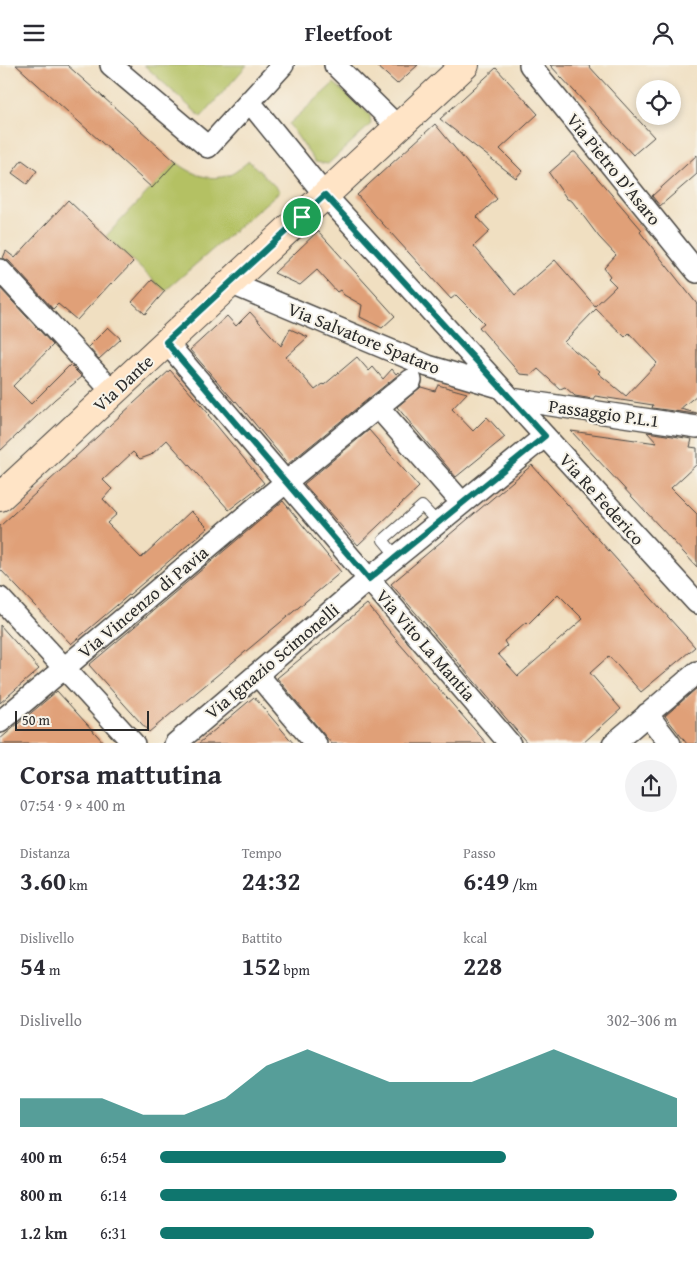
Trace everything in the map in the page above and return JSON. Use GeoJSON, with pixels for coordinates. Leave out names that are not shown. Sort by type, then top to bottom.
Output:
{"type":"FeatureCollection","features":[{"type":"Feature","properties":{"kind":"street"},"geometry":{"type":"LineString","coordinates":[[112,65],[208,147],[283,65]]}},
{"type":"Feature","properties":{"kind":"street"},"geometry":{"type":"LineString","coordinates":[[334,65],[398,127]]}},
{"type":"Feature","properties":{"kind":"street","name":"Via Dante"},"geometry":{"type":"LineString","coordinates":[[0,497],[465,65]]}},
{"type":"Feature","properties":{"kind":"street","name":"Via Pietro D'Asaro"},"geometry":{"type":"LineString","coordinates":[[530,65],[697,272]]}},
{"type":"Feature","properties":{"kind":"street","name":"Via Re Federico"},"geometry":{"type":"LineString","coordinates":[[249,101],[325,195],[697,603]]}},
{"type":"Feature","properties":{"kind":"street"},"geometry":{"type":"LineString","coordinates":[[0,270],[113,391]]}},
{"type":"Feature","properties":{"kind":"street","name":"Via Salvatore Spataro"},"geometry":{"type":"LineString","coordinates":[[230,283],[428,366],[505,393]]}},
{"type":"Feature","properties":{"kind":"street","name":"Via Vito La Mantia"},"geometry":{"type":"LineString","coordinates":[[166,342],[510,743]]}},
{"type":"Feature","properties":{"kind":"street","name":"Via Vincenzo di Pavia"},"geometry":{"type":"LineString","coordinates":[[0,722],[286,482],[411,380]]}},
{"type":"Feature","properties":{"kind":"street","name":"Passaggio P.L.1"},"geometry":{"type":"LineString","coordinates":[[505,393],[697,427]]}},
{"type":"Feature","properties":{"kind":"street"},"geometry":{"type":"LineString","coordinates":[[378,407],[462,503]]}},
{"type":"Feature","properties":{"kind":"street","name":"Via Ignazio Scimonelli"},"geometry":{"type":"LineString","coordinates":[[175,743],[369,579],[545,436]]}},
{"type":"Feature","properties":{"kind":"street"},"geometry":{"type":"LineString","coordinates":[[0,598],[134,743]]}},
{"type":"Feature","properties":{"kind":"street"},"geometry":{"type":"LineString","coordinates":[[612,743],[697,672]]}},
{"type":"Feature","properties":{"kind":"street"},"geometry":{"type":"LineString","coordinates":[[257,674],[316,743]]}},
{"type":"Feature","properties":{"kind":"street"},"geometry":{"type":"LineString","coordinates":[[647,715],[670,743]]}},
{"type":"Feature","properties":{"kind":"green space"},"geometry":{"type":"Polygon","coordinates":[[[144,65],[247,65],[201,117],[144,65]]]}},
{"type":"Feature","properties":{"kind":"green space"},"geometry":{"type":"Polygon","coordinates":[[[334,83],[370,115],[371,124],[328,164],[315,162],[289,124],[334,83]]]}},
{"type":"Feature","properties":{"kind":"green space"},"geometry":{"type":"Polygon","coordinates":[[[249,161],[280,191],[165,291],[106,236],[176,162],[201,176],[215,178],[232,174],[249,161]]]}},
{"type":"Feature","properties":{"kind":"building"},"geometry":{"type":"Polygon","coordinates":[[[16,65],[67,65],[176,162],[152,188],[16,65]]]}},
{"type":"Feature","properties":{"kind":"building"},"geometry":{"type":"Polygon","coordinates":[[[376,65],[418,65],[397,84],[376,65]]]}},
{"type":"Feature","properties":{"kind":"building"},"geometry":{"type":"Polygon","coordinates":[[[550,65],[588,65],[636,117],[636,125],[643,125],[654,137],[633,155],[550,65]]]}},
{"type":"Feature","properties":{"kind":"building"},"geometry":{"type":"Polygon","coordinates":[[[496,68],[538,114],[500,149],[522,171],[516,178],[440,119],[496,68]]]}},
{"type":"Feature","properties":{"kind":"building"},"geometry":{"type":"Polygon","coordinates":[[[435,124],[497,199],[477,217],[490,231],[474,246],[515,295],[555,260],[595,306],[616,286],[608,278],[610,276],[604,268],[616,255],[599,237],[572,201],[567,199],[549,173],[575,152],[642,230],[640,232],[697,304],[697,395],[680,409],[697,413],[652,408],[653,405],[595,396],[593,399],[575,396],[565,387],[560,389],[538,369],[531,375],[520,374],[479,327],[484,323],[456,295],[451,299],[357,195],[435,124]],[[596,309],[564,342],[600,371],[598,373],[626,396],[657,363],[629,333],[625,337],[596,309]]]}},
{"type":"Feature","properties":{"kind":"building"},"geometry":{"type":"Polygon","coordinates":[[[697,155],[697,174],[660,206],[652,196],[697,155]]]}},
{"type":"Feature","properties":{"kind":"building"},"geometry":{"type":"Polygon","coordinates":[[[22,160],[37,171],[27,184],[12,173],[22,160]]]}},
{"type":"Feature","properties":{"kind":"building"},"geometry":{"type":"Polygon","coordinates":[[[68,200],[133,262],[77,320],[58,304],[53,309],[9,261],[3,258],[6,251],[15,258],[68,200]]]}},
{"type":"Feature","properties":{"kind":"building"},"geometry":{"type":"Polygon","coordinates":[[[318,231],[395,316],[382,328],[360,317],[362,305],[344,295],[340,290],[337,292],[317,270],[300,285],[274,273],[318,231]]]}},
{"type":"Feature","properties":{"kind":"building"},"geometry":{"type":"Polygon","coordinates":[[[152,280],[165,291],[145,314],[132,302],[152,280]]]}},
{"type":"Feature","properties":{"kind":"building"},"geometry":{"type":"Polygon","coordinates":[[[0,288],[53,345],[13,386],[31,404],[70,365],[82,377],[55,399],[0,451],[0,288]]]}},
{"type":"Feature","properties":{"kind":"building"},"geometry":{"type":"Polygon","coordinates":[[[250,312],[281,346],[290,329],[308,337],[286,357],[315,390],[324,385],[357,357],[369,371],[373,367],[383,379],[392,369],[396,374],[398,372],[399,374],[288,464],[236,401],[190,350],[227,316],[236,326],[250,312]]]}},
{"type":"Feature","properties":{"kind":"building"},"geometry":{"type":"Polygon","coordinates":[[[108,327],[121,339],[99,359],[88,347],[108,327]]]}},
{"type":"Feature","properties":{"kind":"building"},"geometry":{"type":"Polygon","coordinates":[[[170,370],[209,414],[264,483],[229,510],[167,440],[151,455],[140,459],[133,452],[103,480],[112,489],[103,499],[117,514],[107,523],[141,558],[191,511],[208,528],[71,644],[0,569],[0,526],[170,370]]]}},
{"type":"Feature","properties":{"kind":"building"},"geometry":{"type":"Polygon","coordinates":[[[438,385],[467,393],[452,409],[473,431],[487,417],[505,437],[456,477],[397,407],[421,387],[435,391],[438,385]]]}},
{"type":"Feature","properties":{"kind":"building"},"geometry":{"type":"Polygon","coordinates":[[[369,430],[419,487],[358,545],[304,484],[369,430]]]}},
{"type":"Feature","properties":{"kind":"building"},"geometry":{"type":"Polygon","coordinates":[[[571,431],[657,443],[647,432],[692,439],[690,447],[697,448],[697,464],[671,488],[697,514],[697,567],[571,431]]]}},
{"type":"Feature","properties":{"kind":"building"},"geometry":{"type":"Polygon","coordinates":[[[532,465],[695,647],[641,692],[609,656],[590,673],[621,709],[583,743],[527,743],[391,584],[532,465]],[[558,594],[528,624],[526,622],[504,641],[507,646],[498,654],[518,676],[583,619],[558,594]]]}},
{"type":"Feature","properties":{"kind":"building"},"geometry":{"type":"Polygon","coordinates":[[[283,501],[341,572],[149,732],[89,665],[283,501]]]}},
{"type":"Feature","properties":{"kind":"building"},"geometry":{"type":"Polygon","coordinates":[[[367,604],[486,743],[331,743],[277,678],[367,604]]]}},
{"type":"Feature","properties":{"kind":"building"},"geometry":{"type":"Polygon","coordinates":[[[0,625],[39,669],[0,703],[0,625]]]}},
{"type":"Feature","properties":{"kind":"building"},"geometry":{"type":"Polygon","coordinates":[[[697,688],[697,743],[686,743],[665,716],[697,688]]]}},
{"type":"Feature","properties":{"kind":"building"},"geometry":{"type":"Polygon","coordinates":[[[57,691],[104,743],[0,743],[0,739],[57,691]]]}},
{"type":"Feature","properties":{"kind":"building"},"geometry":{"type":"Polygon","coordinates":[[[254,697],[293,743],[199,743],[254,697]]]}},
{"type":"Feature","properties":{"kind":"route"},"geometry":{"type":"LineString","coordinates":[[325,195],[545,436],[369,579],[166,342],[302,217],[325,195]]}}]}
